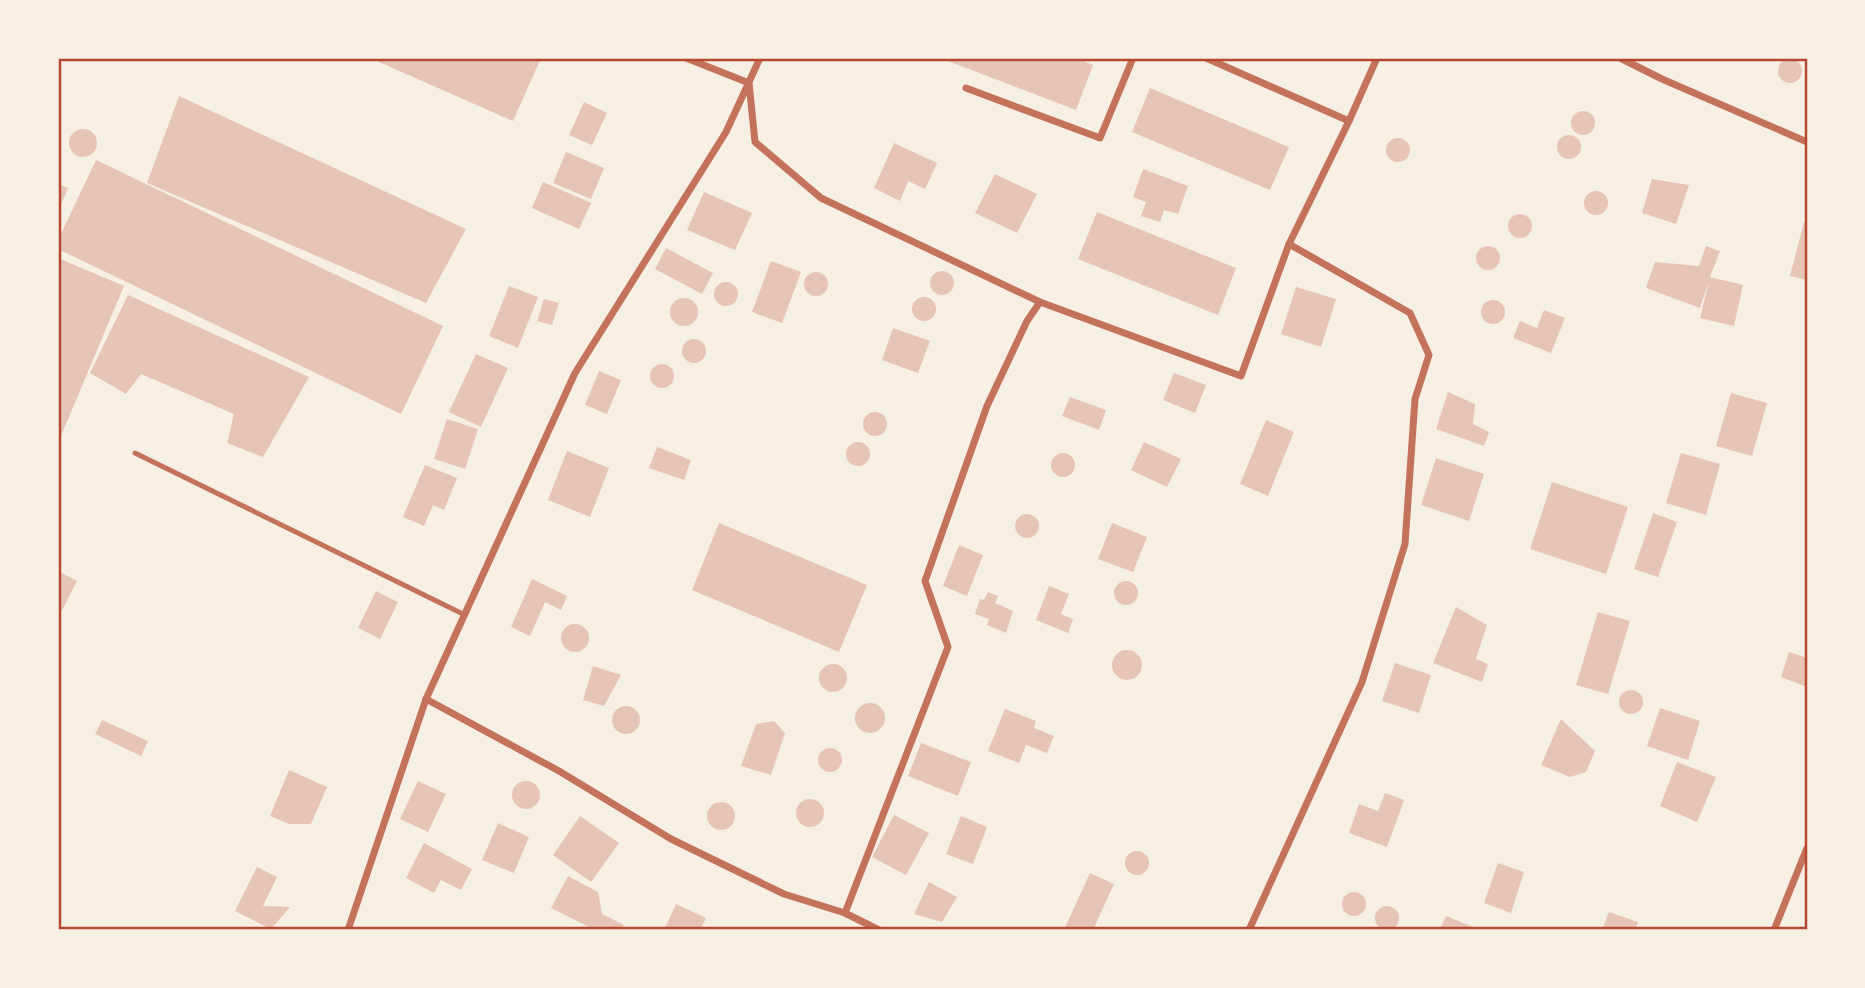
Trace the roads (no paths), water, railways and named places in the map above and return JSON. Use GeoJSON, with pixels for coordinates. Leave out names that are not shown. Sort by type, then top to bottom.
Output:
{"type":"FeatureCollection","features":[{"type":"Feature","properties":{"kind":"street"},"geometry":{"type":"LineString","coordinates":[[686,58],[749,83]]}},
{"type":"Feature","properties":{"kind":"street"},"geometry":{"type":"LineString","coordinates":[[348,930],[426,699],[575,373],[726,132],[760,58]]}},
{"type":"Feature","properties":{"kind":"street"},"geometry":{"type":"LineString","coordinates":[[966,88],[1100,138],[1133,58]]}},
{"type":"Feature","properties":{"kind":"street"},"geometry":{"type":"LineString","coordinates":[[1206,58],[1349,121]]}},
{"type":"Feature","properties":{"kind":"street"},"geometry":{"type":"LineString","coordinates":[[749,83],[755,142],[821,198],[1040,302],[1241,376],[1289,244],[1377,58]]}},
{"type":"Feature","properties":{"kind":"street"},"geometry":{"type":"LineString","coordinates":[[1620,58],[1807,142]]}},
{"type":"Feature","properties":{"kind":"street"},"geometry":{"type":"LineString","coordinates":[[1249,930],[1362,682],[1405,544],[1415,398],[1429,355],[1410,313],[1289,244]]}},
{"type":"Feature","properties":{"kind":"street"},"geometry":{"type":"LineString","coordinates":[[845,913],[948,648],[925,581],[987,406],[1027,321],[1040,302]]}},
{"type":"Feature","properties":{"kind":"street"},"geometry":{"type":"LineString","coordinates":[[426,699],[559,771],[671,839],[784,894],[845,913],[879,930]]}},
{"type":"Feature","properties":{"kind":"street"},"geometry":{"type":"LineString","coordinates":[[1774,930],[1807,848]]}},
{"type":"Feature","properties":{"kind":"lane"},"geometry":{"type":"LineString","coordinates":[[135,453],[465,615]]}}]}
